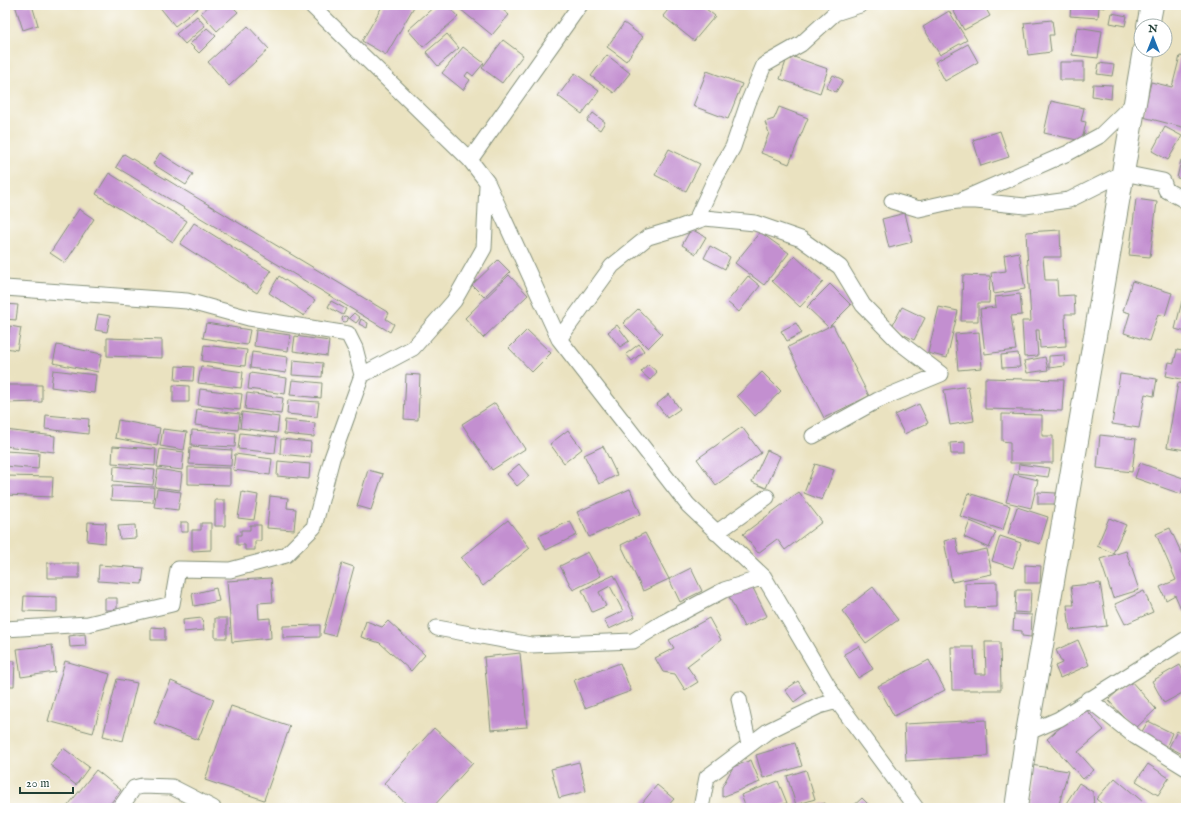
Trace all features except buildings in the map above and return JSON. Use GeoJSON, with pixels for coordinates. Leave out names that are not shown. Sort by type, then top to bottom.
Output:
{"type":"FeatureCollection","features":[{"type":"Feature","properties":{"kind":"street"},"geometry":{"type":"LineString","coordinates":[[310,5],[470,160],[487,182],[559,339],[688,505],[764,577],[837,701],[916,808]]}},
{"type":"Feature","properties":{"kind":"street"},"geometry":{"type":"LineString","coordinates":[[470,160],[580,5]]}},
{"type":"Feature","properties":{"kind":"street"},"geometry":{"type":"LineString","coordinates":[[695,222],[715,179],[733,147],[748,103],[764,65],[800,44],[835,13],[860,5]]}},
{"type":"Feature","properties":{"kind":"street"},"geometry":{"type":"LineString","coordinates":[[1150,18],[1152,5]]}},
{"type":"Feature","properties":{"kind":"street"},"geometry":{"type":"LineString","coordinates":[[1016,808],[1026,734],[1143,58]]}},
{"type":"Feature","properties":{"kind":"street"},"geometry":{"type":"LineString","coordinates":[[958,201],[1068,153],[1101,135],[1136,101]]}},
{"type":"Feature","properties":{"kind":"street"},"geometry":{"type":"LineString","coordinates":[[892,201],[919,209],[958,201],[976,201],[1025,206],[1069,200],[1123,173],[1163,181],[1166,190],[1186,201]]}},
{"type":"Feature","properties":{"kind":"street"},"geometry":{"type":"LineString","coordinates":[[362,375],[413,348],[454,301],[484,248],[487,182]]}},
{"type":"Feature","properties":{"kind":"street"},"geometry":{"type":"LineString","coordinates":[[559,339],[612,266],[648,237],[705,218],[755,223],[801,239],[840,267],[863,305],[899,342],[941,374],[878,400],[813,436]]}},
{"type":"Feature","properties":{"kind":"street"},"geometry":{"type":"LineString","coordinates":[[5,288],[187,301],[248,318],[348,334],[355,348],[362,375],[332,458],[314,527],[286,555],[230,570],[178,569],[172,604],[88,624],[5,628]]}},
{"type":"Feature","properties":{"kind":"street"},"geometry":{"type":"LineString","coordinates":[[716,533],[767,497]]}},
{"type":"Feature","properties":{"kind":"street"},"geometry":{"type":"LineString","coordinates":[[437,628],[531,645],[633,641],[664,622],[724,590],[764,577]]}},
{"type":"Feature","properties":{"kind":"street"},"geometry":{"type":"LineString","coordinates":[[1026,734],[1059,719],[1186,639]]}},
{"type":"Feature","properties":{"kind":"street"},"geometry":{"type":"LineString","coordinates":[[739,700],[749,745]]}},
{"type":"Feature","properties":{"kind":"street"},"geometry":{"type":"LineString","coordinates":[[1088,700],[1136,737],[1186,768]]}},
{"type":"Feature","properties":{"kind":"street"},"geometry":{"type":"LineString","coordinates":[[701,808],[707,777],[768,731],[819,706],[837,701]]}},
{"type":"Feature","properties":{"kind":"street"},"geometry":{"type":"LineString","coordinates":[[120,808],[134,788],[142,786],[172,787],[213,808]]}}]}
